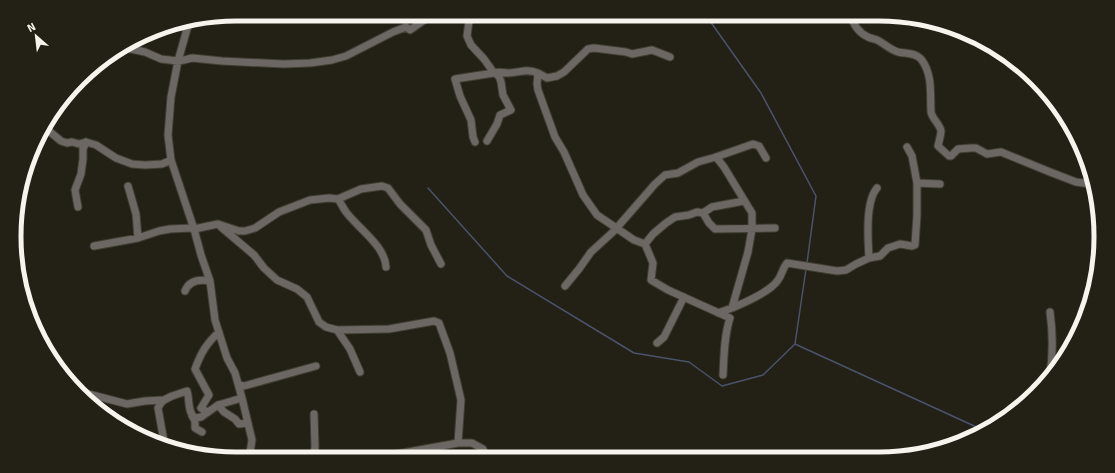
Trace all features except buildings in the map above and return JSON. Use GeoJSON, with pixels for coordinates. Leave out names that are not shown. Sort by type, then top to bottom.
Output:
{"type":"FeatureCollection","features":[{"type":"Feature","properties":{"kind":"street"},"geometry":{"type":"LineString","coordinates":[[131,49],[145,52],[161,59],[184,60],[192,58],[284,64],[310,63],[332,60],[346,56],[393,32],[406,27],[410,30],[423,21]]}},
{"type":"Feature","properties":{"kind":"street"},"geometry":{"type":"LineString","coordinates":[[469,21],[467,36],[471,45],[494,73],[499,76],[503,95],[511,110],[500,115],[497,124],[487,141]]}},
{"type":"Feature","properties":{"kind":"street"},"geometry":{"type":"LineString","coordinates":[[852,21],[858,32],[879,41],[898,52],[911,53],[920,59],[927,70],[931,89],[931,114],[941,132],[938,146],[949,156],[951,156],[958,149],[976,148],[987,154],[1001,152],[1069,180],[1088,184]]}},
{"type":"Feature","properties":{"kind":"street"},"geometry":{"type":"LineString","coordinates":[[188,26],[178,60],[171,97],[168,134],[171,160],[194,229],[200,255],[210,281],[215,320],[227,358],[235,373],[239,385],[252,440],[250,452]]}},
{"type":"Feature","properties":{"kind":"street"},"geometry":{"type":"LineString","coordinates":[[474,142],[471,120],[460,96],[455,79],[499,71],[509,73],[525,70],[533,71],[547,78],[557,76],[564,72],[588,49],[594,48],[632,54],[652,50],[670,56]]}},
{"type":"Feature","properties":{"kind":"street"},"geometry":{"type":"LineString","coordinates":[[538,73],[538,90],[549,123],[583,195],[597,215],[634,240],[645,244],[652,263],[651,280],[730,318],[725,342],[723,375]]}},
{"type":"Feature","properties":{"kind":"street"},"geometry":{"type":"LineString","coordinates":[[49,131],[61,141],[79,144],[86,142],[96,145],[116,158],[132,164],[145,166],[162,164],[171,160]]}},
{"type":"Feature","properties":{"kind":"street"},"geometry":{"type":"LineString","coordinates":[[78,207],[75,190],[82,174],[83,149],[86,142]]}},
{"type":"Feature","properties":{"kind":"street"},"geometry":{"type":"LineString","coordinates":[[565,286],[591,252],[604,241],[655,184],[665,176],[678,173],[698,162],[753,144],[759,146],[766,158]]}},
{"type":"Feature","properties":{"kind":"street"},"geometry":{"type":"LineString","coordinates":[[718,313],[748,301],[771,288],[778,280],[783,268],[787,264],[837,271],[846,270],[869,258],[880,256],[888,248],[900,244],[914,245],[917,215],[917,183],[912,156],[907,147]]}},
{"type":"Feature","properties":{"kind":"street"},"geometry":{"type":"LineString","coordinates":[[716,157],[724,167],[752,213],[752,229],[748,252],[732,308]]}},
{"type":"Feature","properties":{"kind":"street"},"geometry":{"type":"LineString","coordinates":[[917,183],[940,184]]}},
{"type":"Feature","properties":{"kind":"street"},"geometry":{"type":"LineString","coordinates":[[128,186],[136,214],[138,238]]}},
{"type":"Feature","properties":{"kind":"street"},"geometry":{"type":"LineString","coordinates":[[94,246],[138,238],[170,229],[194,229],[218,224],[239,231],[245,231],[255,228],[279,212],[310,200],[329,198],[338,199],[361,189],[382,186],[388,188],[400,204],[426,230],[431,245],[442,264]]}},
{"type":"Feature","properties":{"kind":"street"},"geometry":{"type":"LineString","coordinates":[[869,258],[867,236],[869,211],[873,192],[877,188]]}},
{"type":"Feature","properties":{"kind":"street"},"geometry":{"type":"LineString","coordinates":[[338,199],[346,212],[382,251],[386,261],[386,267]]}},
{"type":"Feature","properties":{"kind":"street"},"geometry":{"type":"LineString","coordinates":[[645,244],[653,234],[675,217],[697,212],[703,213],[712,207],[744,201]]}},
{"type":"Feature","properties":{"kind":"street"},"geometry":{"type":"LineString","coordinates":[[703,213],[709,224],[715,229],[775,228]]}},
{"type":"Feature","properties":{"kind":"street"},"geometry":{"type":"LineString","coordinates":[[218,224],[254,255],[264,268],[277,280],[297,289],[307,297],[319,322],[326,327],[337,330],[389,329],[434,321],[439,323],[450,353],[461,400],[458,442]]}},
{"type":"Feature","properties":{"kind":"street"},"geometry":{"type":"LineString","coordinates":[[185,291],[186,286],[193,282],[203,280],[210,281]]}},
{"type":"Feature","properties":{"kind":"street"},"geometry":{"type":"LineString","coordinates":[[657,343],[664,337],[684,297]]}},
{"type":"Feature","properties":{"kind":"street"},"geometry":{"type":"LineString","coordinates":[[1050,312],[1053,342],[1052,364]]}},
{"type":"Feature","properties":{"kind":"street"},"geometry":{"type":"LineString","coordinates":[[337,330],[350,349],[360,372]]}},
{"type":"Feature","properties":{"kind":"street"},"geometry":{"type":"LineString","coordinates":[[207,412],[201,408],[209,395],[195,369],[201,353],[219,332]]}},
{"type":"Feature","properties":{"kind":"street"},"geometry":{"type":"LineString","coordinates":[[239,385],[244,386],[316,366]]}},
{"type":"Feature","properties":{"kind":"street"},"geometry":{"type":"LineString","coordinates":[[164,440],[158,408],[164,400],[186,390],[190,404],[189,412],[195,421],[195,428],[202,432]]}},
{"type":"Feature","properties":{"kind":"street"},"geometry":{"type":"LineString","coordinates":[[89,394],[127,404],[164,400]]}},
{"type":"Feature","properties":{"kind":"street"},"geometry":{"type":"LineString","coordinates":[[192,416],[195,418],[201,417],[218,405],[242,398]]}},
{"type":"Feature","properties":{"kind":"street"},"geometry":{"type":"LineString","coordinates":[[218,405],[239,424],[248,423]]}},
{"type":"Feature","properties":{"kind":"street"},"geometry":{"type":"LineString","coordinates":[[314,414],[315,452]]}},
{"type":"Feature","properties":{"kind":"street"},"geometry":{"type":"LineString","coordinates":[[406,452],[458,442],[472,444],[483,449],[484,452]]}},
{"type":"Feature","properties":{"kind":"waterway"},"geometry":{"type":"LineString","coordinates":[[710,21],[761,93],[816,196],[807,263]]}},
{"type":"Feature","properties":{"kind":"waterway"},"geometry":{"type":"LineString","coordinates":[[428,188],[507,276],[634,353],[689,362],[722,386],[763,375],[795,344],[978,428]]}},
{"type":"Feature","properties":{"kind":"waterway"},"geometry":{"type":"LineString","coordinates":[[795,344],[806,269]]}}]}
